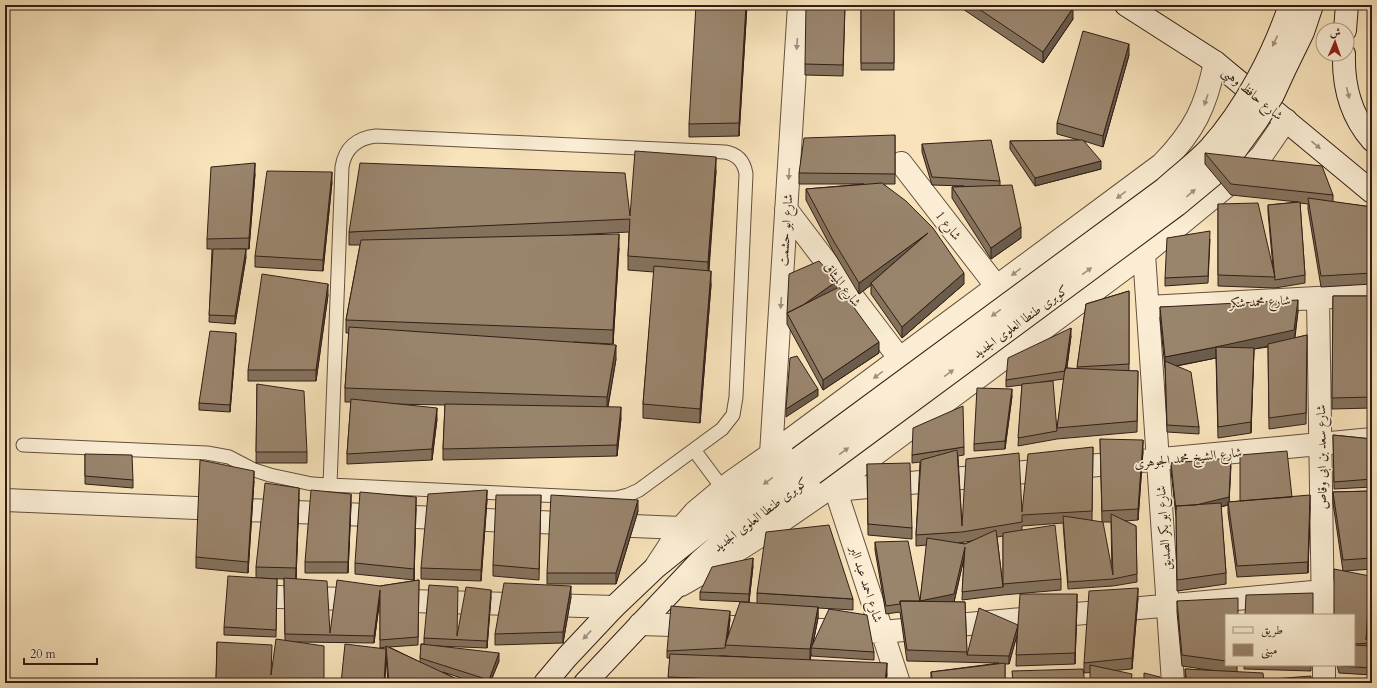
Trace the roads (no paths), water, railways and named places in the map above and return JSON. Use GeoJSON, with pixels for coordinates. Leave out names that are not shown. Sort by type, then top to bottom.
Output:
{"type":"FeatureCollection","features":[{"type":"Feature","properties":{"kind":"street","name":"شارع ابو حشمت"},"geometry":{"type":"LineString","coordinates":[[771,454],[799,5]]}},
{"type":"Feature","properties":{"kind":"street","name":"شارع حافظ وهبى"},"geometry":{"type":"LineString","coordinates":[[1126,5],[1215,62],[1372,192]]}},
{"type":"Feature","properties":{"kind":"street","name":"كوبرى طنطا العلوى الجديد"},"geometry":{"type":"LineString","coordinates":[[655,568],[716,519],[1164,189],[1209,149],[1241,106],[1267,59],[1284,23],[1290,5]]}},
{"type":"Feature","properties":{"kind":"street","name":"كوبرى طنطا العلوى الجديد"},"geometry":{"type":"LineString","coordinates":[[594,679],[640,624],[673,589],[700,561],[730,535],[1177,205],[1224,166],[1258,119],[1273,94],[1303,32],[1312,5]]}},
{"type":"Feature","properties":{"kind":"street"},"geometry":{"type":"LineString","coordinates":[[1346,22],[1347,5]]}},
{"type":"Feature","properties":{"kind":"street"},"geometry":{"type":"LineString","coordinates":[[545,683],[614,607],[655,568],[681,528],[694,512],[1162,164],[1179,147],[1192,128],[1203,107],[1215,62]]}},
{"type":"Feature","properties":{"kind":"street"},"geometry":{"type":"LineString","coordinates":[[1345,62],[1346,84],[1351,105],[1358,120],[1372,140]]}},
{"type":"Feature","properties":{"kind":"street"},"geometry":{"type":"LineString","coordinates":[[673,589],[708,569],[835,488],[1144,254],[1250,167],[1262,155],[1286,120]]}},
{"type":"Feature","properties":{"kind":"street","name":"شارع 1"},"geometry":{"type":"LineString","coordinates":[[901,163],[997,287]]}},
{"type":"Feature","properties":{"kind":"street","name":"شارع الميثاق"},"geometry":{"type":"LineString","coordinates":[[786,209],[900,359]]}},
{"type":"Feature","properties":{"kind":"street","name":"شارع ابو بكر الصديق"},"geometry":{"type":"LineString","coordinates":[[1144,254],[1173,683]]}},
{"type":"Feature","properties":{"kind":"street","name":"شارع محمد شكر"},"geometry":{"type":"LineString","coordinates":[[1148,307],[1372,296]]}},
{"type":"Feature","properties":{"kind":"street","name":"شارع سعد بن ابى وقاص"},"geometry":{"type":"LineString","coordinates":[[1318,298],[1323,614]]}},
{"type":"Feature","properties":{"kind":"street","name":"شارع الشيخ محمد الجوهرى"},"geometry":{"type":"LineString","coordinates":[[835,488],[1372,438]]}},
{"type":"Feature","properties":{"kind":"street","name":"شارع احمد عبد البر"},"geometry":{"type":"LineString","coordinates":[[835,488],[899,683]]}},
{"type":"Feature","properties":{"kind":"street"},"geometry":{"type":"LineString","coordinates":[[5,500],[681,528]]}},
{"type":"Feature","properties":{"kind":"street"},"geometry":{"type":"LineString","coordinates":[[640,624],[882,632],[1323,591],[1372,594]]}},
{"type":"Feature","properties":{"kind":"street"},"geometry":{"type":"LineString","coordinates":[[235,596],[614,607]]}},
{"type":"Feature","properties":{"kind":"street"},"geometry":{"type":"LineString","coordinates":[[356,599],[356,622]]}},
{"type":"Feature","properties":{"kind":"street"},"geometry":{"type":"LineString","coordinates":[[1324,666],[1324,683]]}},
{"type":"Feature","properties":{"kind":"lane"},"geometry":{"type":"LineString","coordinates":[[23,445],[212,454],[229,457],[254,470],[270,475],[305,483],[330,485],[616,498],[628,495],[639,490],[722,429],[733,415],[735,406],[746,174],[742,160],[737,156],[725,152],[376,136],[358,140],[351,146],[343,160],[342,167],[330,485]]}},
{"type":"Feature","properties":{"kind":"lane"},"geometry":{"type":"LineString","coordinates":[[694,450],[723,489]]}}]}
